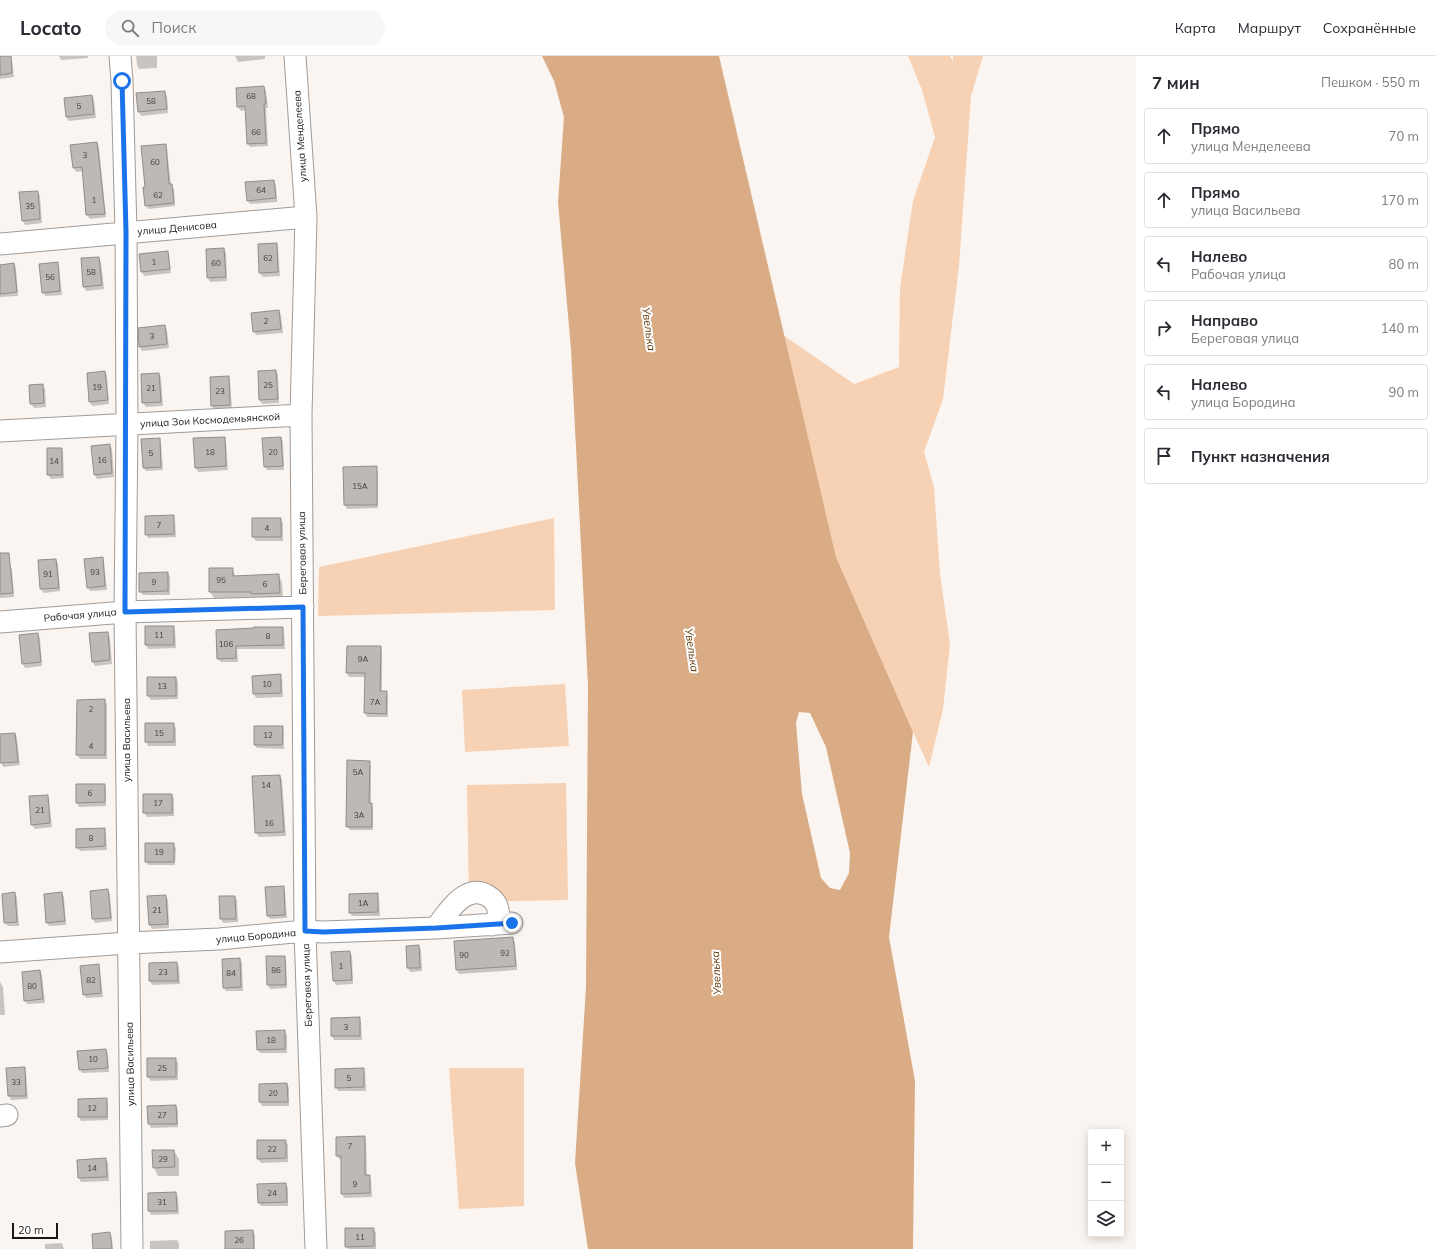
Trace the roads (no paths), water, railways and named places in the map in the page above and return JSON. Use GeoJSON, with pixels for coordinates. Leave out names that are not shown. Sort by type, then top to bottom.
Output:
{"type":"FeatureCollection","features":[{"type":"Feature","properties":{"kind":"street"},"geometry":{"type":"LineString","coordinates":[[120,56],[126,232]]}},
{"type":"Feature","properties":{"kind":"street","name":"улица Менделеева"},"geometry":{"type":"LineString","coordinates":[[295,56],[306,217]]}},
{"type":"Feature","properties":{"kind":"street","name":"улица Денисова"},"geometry":{"type":"LineString","coordinates":[[0,244],[306,217]]}},
{"type":"Feature","properties":{"kind":"street","name":"Береговая улица"},"geometry":{"type":"LineString","coordinates":[[306,217],[301,415],[305,931],[316,1249]]}},
{"type":"Feature","properties":{"kind":"street","name":"улица Васильева"},"geometry":{"type":"LineString","coordinates":[[126,232],[127,424],[125,612],[132,1249]]}},
{"type":"Feature","properties":{"kind":"street","name":"улица Зои Космодемьянской"},"geometry":{"type":"LineString","coordinates":[[0,431],[301,415]]}},
{"type":"Feature","properties":{"kind":"street","name":"Рабочая улица"},"geometry":{"type":"LineString","coordinates":[[0,622],[125,612],[303,607]]}},
{"type":"Feature","properties":{"kind":"street","name":"улица Бородина"},"geometry":{"type":"LineString","coordinates":[[0,952],[128,943],[220,940],[305,931],[323,932],[436,928],[502,924],[495,900],[484,893],[472,892],[452,906],[436,928]]}},
{"type":"Feature","properties":{"kind":"water","name":"Увелька"},"geometry":{"type":"Polygon","coordinates":[[[542,56],[719,56],[836,557],[913,732],[889,937],[915,1081],[913,1249],[588,1249],[575,1163],[586,987],[588,685],[571,349],[558,202],[564,117],[554,81],[542,56]],[[799,712],[796,723],[802,794],[821,878],[830,888],[840,890],[849,873],[850,853],[826,747],[810,713],[799,712]]]}}]}
